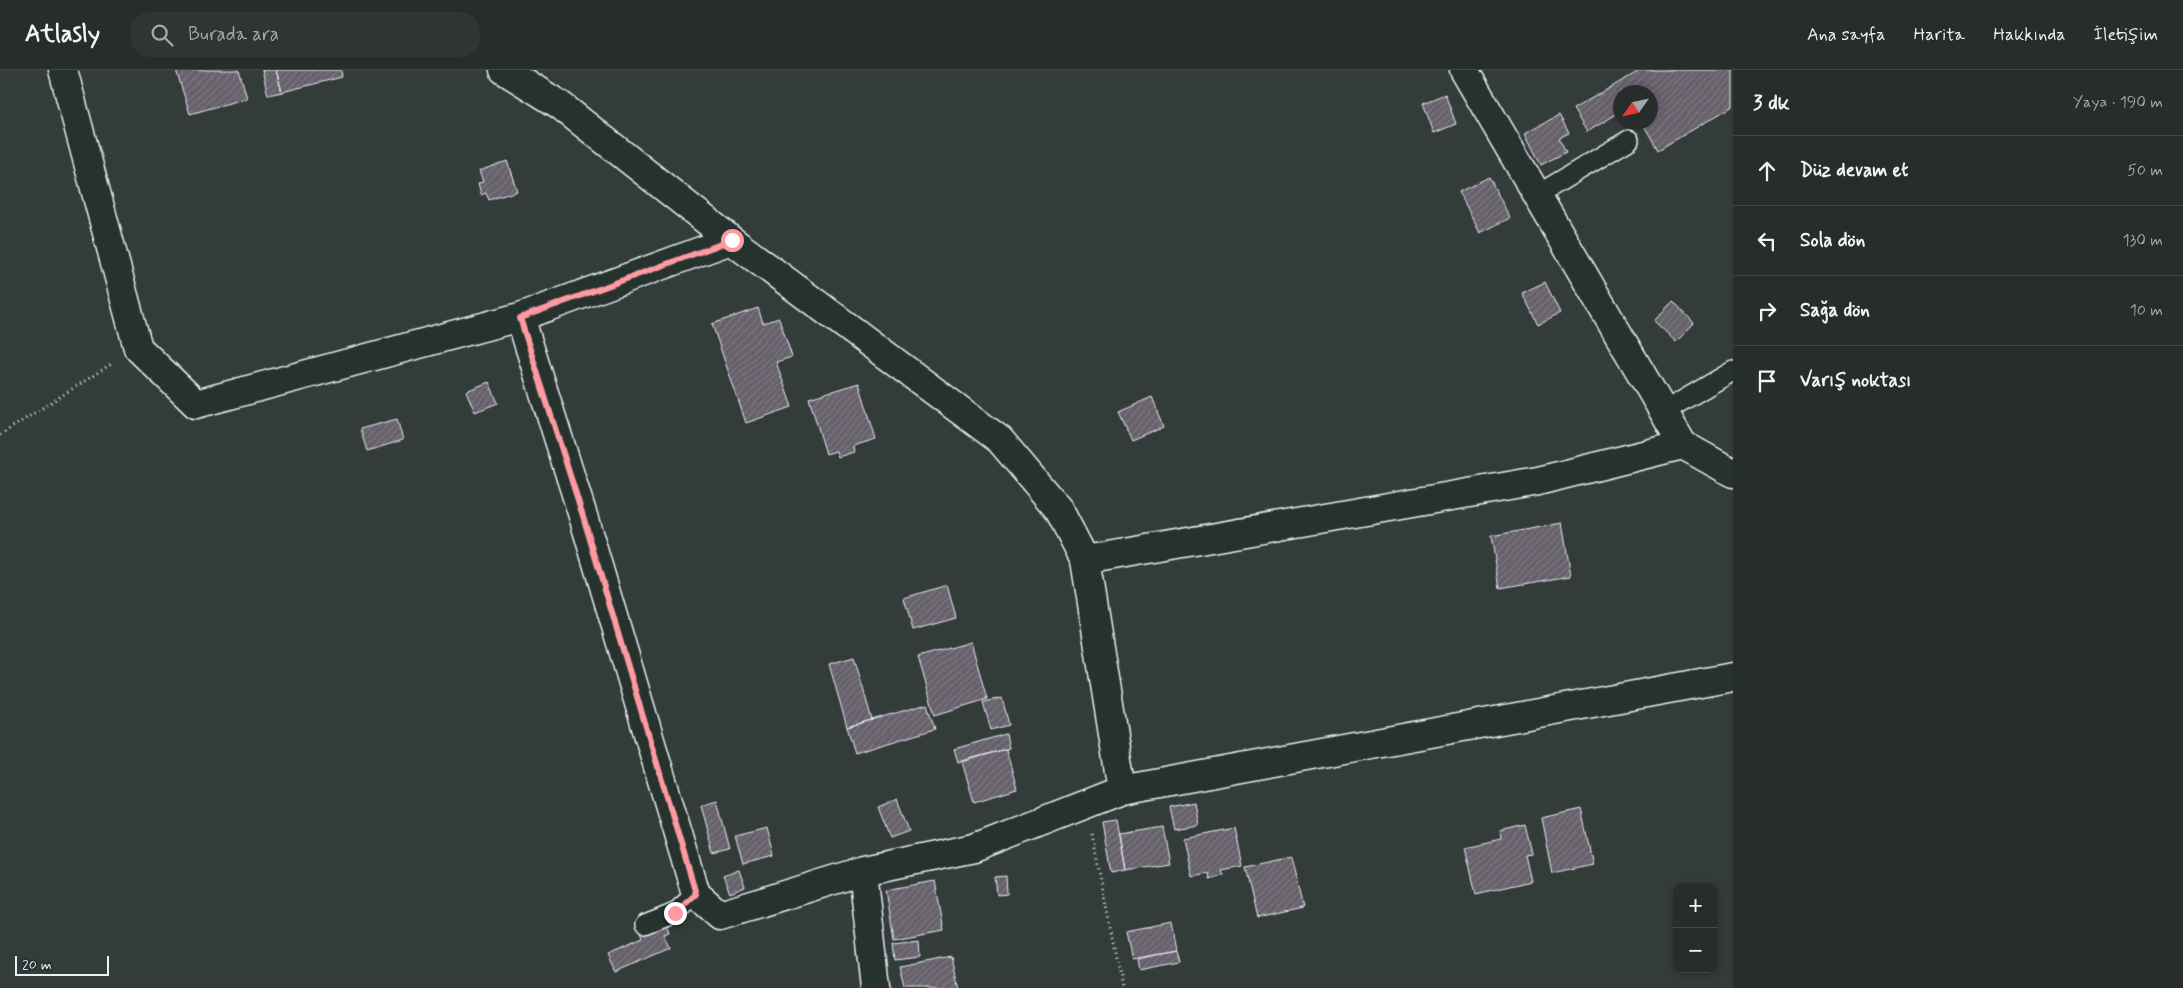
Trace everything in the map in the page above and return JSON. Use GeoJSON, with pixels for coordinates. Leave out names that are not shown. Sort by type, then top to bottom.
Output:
{"type":"FeatureCollection","features":[{"type":"Feature","properties":{"kind":"street"},"geometry":{"type":"LineString","coordinates":[[63,70],[138,348],[196,404],[520,318],[732,240]]}},
{"type":"Feature","properties":{"kind":"street"},"geometry":{"type":"LineString","coordinates":[[504,70],[560,105],[732,240],[1000,440],[1059,510],[1085,560],[1122,790]]}},
{"type":"Feature","properties":{"kind":"street"},"geometry":{"type":"LineString","coordinates":[[1464,70],[1683,445],[1733,473]]}},
{"type":"Feature","properties":{"kind":"street"},"geometry":{"type":"LineString","coordinates":[[520,318],[583,516],[696,894],[720,916],[863,871],[974,848],[1122,790],[1733,677]]}},
{"type":"Feature","properties":{"kind":"street"},"geometry":{"type":"LineString","coordinates":[[1085,560],[1538,481],[1683,445]]}},
{"type":"Feature","properties":{"kind":"street"},"geometry":{"type":"LineString","coordinates":[[863,871],[876,988]]}},
{"type":"Feature","properties":{"kind":"lane"},"geometry":{"type":"LineString","coordinates":[[1537,195],[1629,140]]}},
{"type":"Feature","properties":{"kind":"lane"},"geometry":{"type":"LineString","coordinates":[[1663,412],[1733,371]]}},
{"type":"Feature","properties":{"kind":"lane"},"geometry":{"type":"LineString","coordinates":[[645,925],[675,913],[696,894]]}},
{"type":"Feature","properties":{"kind":"path"},"geometry":{"type":"LineString","coordinates":[[0,435],[138,348]]}},
{"type":"Feature","properties":{"kind":"path"},"geometry":{"type":"LineString","coordinates":[[1086,804],[1122,988]]}},
{"type":"Feature","properties":{"kind":"building"},"geometry":{"type":"Polygon","coordinates":[[[176,70],[239,70],[247,98],[190,114],[176,70]]]}},
{"type":"Feature","properties":{"kind":"building"},"geometry":{"type":"Polygon","coordinates":[[[262,70],[276,70],[282,92],[268,95],[262,70]]]}},
{"type":"Feature","properties":{"kind":"building"},"geometry":{"type":"Polygon","coordinates":[[[276,70],[341,70],[342,77],[282,92],[276,70]]]}},
{"type":"Feature","properties":{"kind":"building"},"geometry":{"type":"Polygon","coordinates":[[[1641,70],[1733,70],[1733,106],[1658,150],[1647,130],[1658,130],[1658,85],[1615,85],[1641,70]]]}},
{"type":"Feature","properties":{"kind":"building"},"geometry":{"type":"Polygon","coordinates":[[[1613,86],[1613,116],[1587,132],[1573,109],[1613,86]]]}},
{"type":"Feature","properties":{"kind":"building"},"geometry":{"type":"Polygon","coordinates":[[[1445,94],[1456,124],[1434,133],[1423,103],[1445,94]]]}},
{"type":"Feature","properties":{"kind":"building"},"geometry":{"type":"Polygon","coordinates":[[[1559,115],[1569,133],[1559,138],[1566,152],[1541,165],[1525,133],[1559,115]]]}},
{"type":"Feature","properties":{"kind":"building"},"geometry":{"type":"Polygon","coordinates":[[[507,161],[517,191],[489,200],[486,193],[481,195],[478,184],[483,182],[479,171],[507,161]]]}},
{"type":"Feature","properties":{"kind":"building"},"geometry":{"type":"Polygon","coordinates":[[[1489,177],[1510,218],[1480,233],[1459,192],[1489,177]]]}},
{"type":"Feature","properties":{"kind":"building"},"geometry":{"type":"Polygon","coordinates":[[[1545,282],[1560,313],[1538,324],[1522,293],[1545,282]]]}},
{"type":"Feature","properties":{"kind":"building"},"geometry":{"type":"Polygon","coordinates":[[[1673,301],[1694,323],[1676,342],[1654,321],[1673,301]]]}},
{"type":"Feature","properties":{"kind":"building"},"geometry":{"type":"Polygon","coordinates":[[[758,308],[763,323],[779,318],[792,357],[776,362],[792,407],[746,423],[712,324],[758,308]]]}},
{"type":"Feature","properties":{"kind":"building"},"geometry":{"type":"Polygon","coordinates":[[[489,382],[498,403],[475,412],[466,391],[489,382]]]}},
{"type":"Feature","properties":{"kind":"building"},"geometry":{"type":"Polygon","coordinates":[[[859,383],[876,439],[853,446],[854,452],[838,457],[836,451],[826,454],[809,398],[859,383]]]}},
{"type":"Feature","properties":{"kind":"building"},"geometry":{"type":"Polygon","coordinates":[[[1152,397],[1164,426],[1131,440],[1118,412],[1152,397]]]}},
{"type":"Feature","properties":{"kind":"building"},"geometry":{"type":"Polygon","coordinates":[[[397,419],[403,440],[367,451],[360,429],[397,419]]]}},
{"type":"Feature","properties":{"kind":"building"},"geometry":{"type":"Polygon","coordinates":[[[1562,523],[1571,576],[1500,588],[1491,536],[1562,523]]]}},
{"type":"Feature","properties":{"kind":"building"},"geometry":{"type":"Polygon","coordinates":[[[947,585],[956,618],[913,630],[904,598],[947,585]]]}},
{"type":"Feature","properties":{"kind":"building"},"geometry":{"type":"Polygon","coordinates":[[[971,642],[987,699],[935,715],[918,657],[971,642]]]}},
{"type":"Feature","properties":{"kind":"building"},"geometry":{"type":"Polygon","coordinates":[[[854,657],[872,720],[847,727],[829,664],[854,657]]]}},
{"type":"Feature","properties":{"kind":"building"},"geometry":{"type":"Polygon","coordinates":[[[1002,698],[1009,725],[991,730],[983,702],[1002,698]]]}},
{"type":"Feature","properties":{"kind":"building"},"geometry":{"type":"Polygon","coordinates":[[[927,704],[935,729],[855,753],[847,727],[927,704]]]}},
{"type":"Feature","properties":{"kind":"building"},"geometry":{"type":"Polygon","coordinates":[[[1006,734],[1009,748],[958,762],[954,749],[1006,734]]]}},
{"type":"Feature","properties":{"kind":"building"},"geometry":{"type":"Polygon","coordinates":[[[1006,749],[1017,789],[974,802],[962,762],[1006,749]]]}},
{"type":"Feature","properties":{"kind":"building"},"geometry":{"type":"Polygon","coordinates":[[[897,799],[909,831],[890,838],[878,807],[897,799]]]}},
{"type":"Feature","properties":{"kind":"building"},"geometry":{"type":"Polygon","coordinates":[[[717,800],[730,849],[714,853],[701,805],[717,800]]]}},
{"type":"Feature","properties":{"kind":"building"},"geometry":{"type":"Polygon","coordinates":[[[1194,802],[1198,825],[1174,829],[1169,807],[1194,802]]]}},
{"type":"Feature","properties":{"kind":"building"},"geometry":{"type":"Polygon","coordinates":[[[1581,809],[1593,864],[1552,873],[1541,818],[1581,809]]]}},
{"type":"Feature","properties":{"kind":"building"},"geometry":{"type":"Polygon","coordinates":[[[1116,820],[1125,870],[1111,873],[1102,822],[1116,820]]]}},
{"type":"Feature","properties":{"kind":"building"},"geometry":{"type":"Polygon","coordinates":[[[1525,825],[1532,854],[1525,855],[1531,881],[1476,894],[1465,847],[1501,839],[1500,831],[1525,825]]]}},
{"type":"Feature","properties":{"kind":"building"},"geometry":{"type":"Polygon","coordinates":[[[1162,827],[1169,863],[1125,870],[1119,834],[1162,827]]]}},
{"type":"Feature","properties":{"kind":"building"},"geometry":{"type":"Polygon","coordinates":[[[767,828],[774,856],[743,864],[735,836],[767,828]]]}},
{"type":"Feature","properties":{"kind":"building"},"geometry":{"type":"Polygon","coordinates":[[[1234,828],[1242,866],[1221,870],[1223,875],[1209,879],[1208,873],[1191,876],[1183,838],[1234,828]]]}},
{"type":"Feature","properties":{"kind":"building"},"geometry":{"type":"Polygon","coordinates":[[[1291,857],[1303,908],[1257,918],[1245,867],[1291,857]]]}},
{"type":"Feature","properties":{"kind":"building"},"geometry":{"type":"Polygon","coordinates":[[[739,870],[745,887],[730,893],[723,876],[739,870]]]}},
{"type":"Feature","properties":{"kind":"building"},"geometry":{"type":"Polygon","coordinates":[[[1006,876],[1007,894],[997,895],[995,877],[1006,876]]]}},
{"type":"Feature","properties":{"kind":"building"},"geometry":{"type":"Polygon","coordinates":[[[935,881],[944,930],[894,939],[886,890],[935,881]]]}},
{"type":"Feature","properties":{"kind":"building"},"geometry":{"type":"Polygon","coordinates":[[[666,923],[670,934],[665,936],[671,948],[616,972],[608,955],[643,940],[641,934],[666,923]]]}},
{"type":"Feature","properties":{"kind":"building"},"geometry":{"type":"Polygon","coordinates":[[[1171,923],[1176,951],[1132,959],[1126,932],[1171,923]]]}},
{"type":"Feature","properties":{"kind":"building"},"geometry":{"type":"Polygon","coordinates":[[[919,940],[920,957],[895,960],[893,943],[919,940]]]}},
{"type":"Feature","properties":{"kind":"building"},"geometry":{"type":"Polygon","coordinates":[[[1176,951],[1179,962],[1139,970],[1137,959],[1176,951]]]}},
{"type":"Feature","properties":{"kind":"building"},"geometry":{"type":"Polygon","coordinates":[[[951,957],[958,988],[905,988],[900,967],[951,957]]]}},
{"type":"Feature","properties":{"kind":"route"},"geometry":{"type":"LineString","coordinates":[[675,913],[696,894],[583,516],[520,318],[732,240]]}}]}
